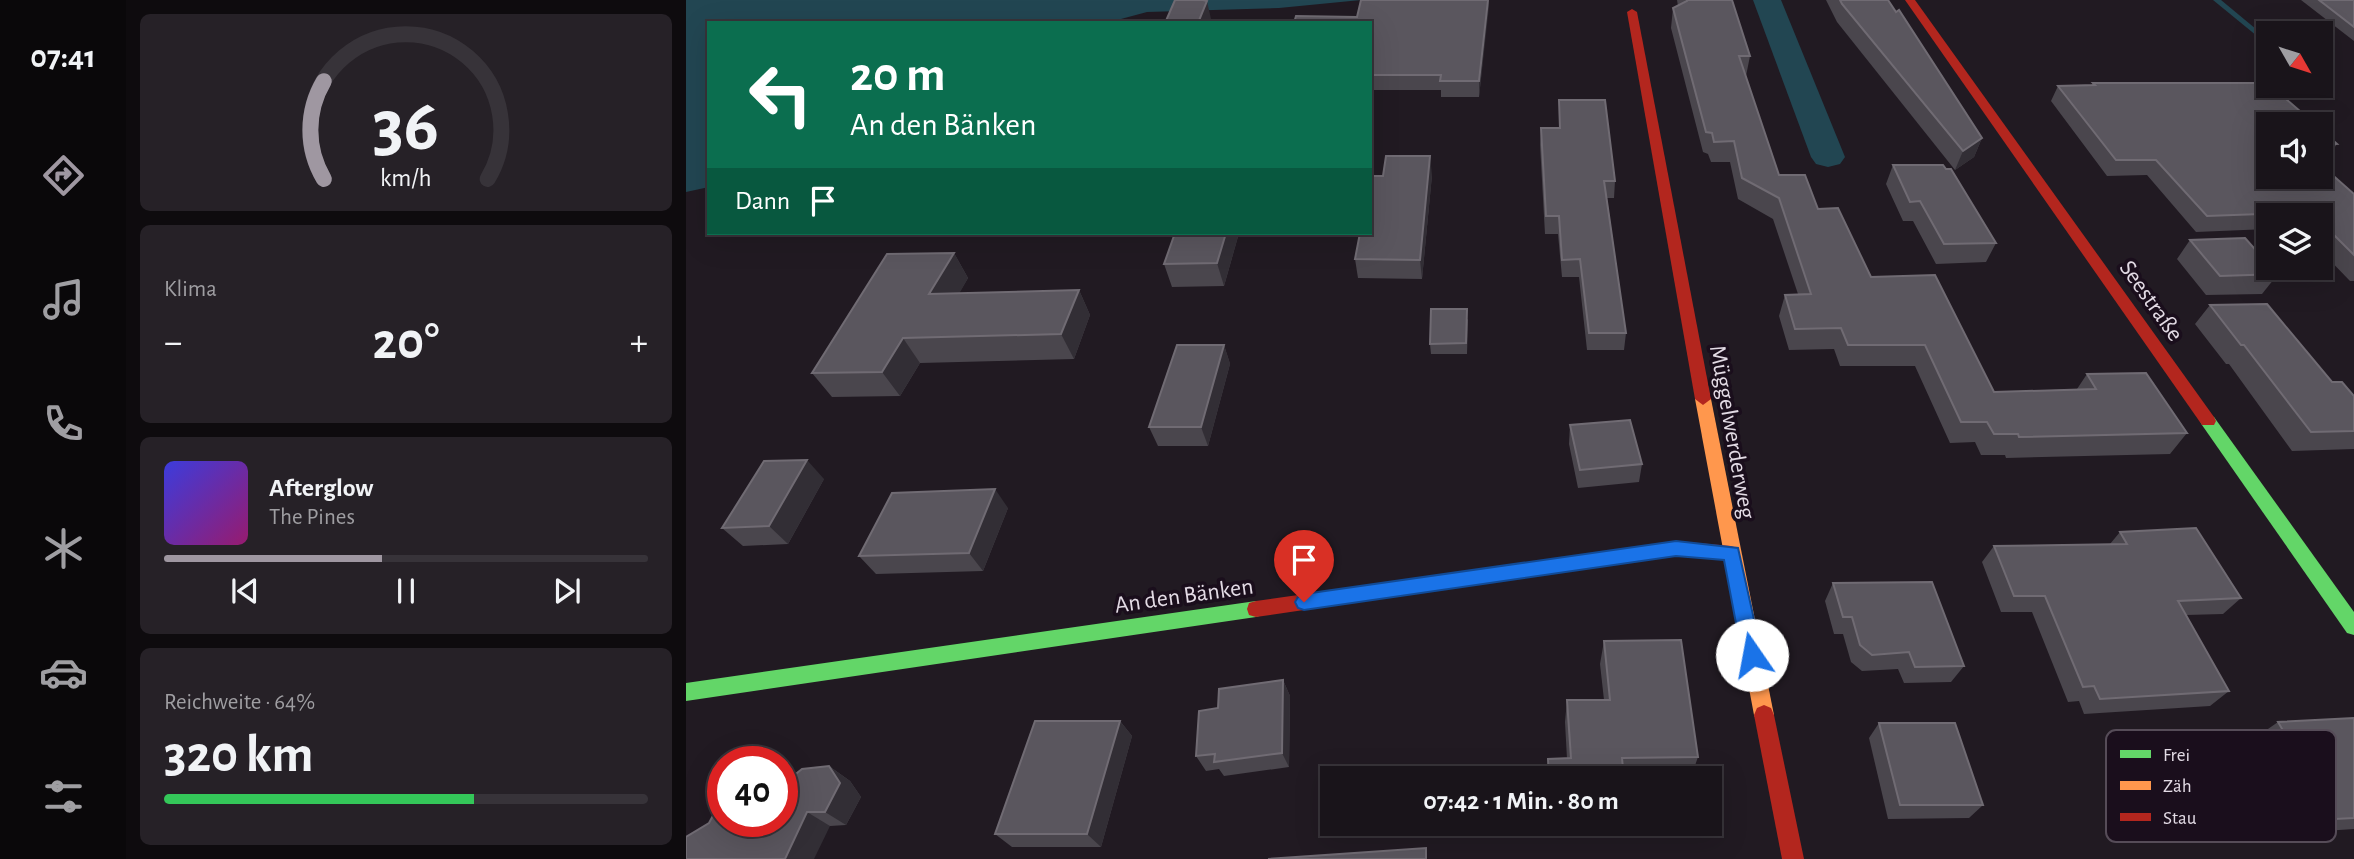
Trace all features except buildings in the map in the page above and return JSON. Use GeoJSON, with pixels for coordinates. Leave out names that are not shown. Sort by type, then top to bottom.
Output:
{"type":"FeatureCollection","features":[{"type":"Feature","properties":{"kind":"street","name":"Seestraße"},"geometry":{"type":"LineString","coordinates":[[1910,0],[2354,628]]}},
{"type":"Feature","properties":{"kind":"street","name":"Müggelwerderweg"},"geometry":{"type":"LineString","coordinates":[[1632,12],[1731,553],[1793,859]]}},
{"type":"Feature","properties":{"kind":"street","name":"An den Bänken"},"geometry":{"type":"LineString","coordinates":[[686,692],[1676,548],[1731,553]]}},
{"type":"Feature","properties":{"kind":"water"},"geometry":{"type":"Polygon","coordinates":[[[686,0],[1361,0],[1279,8],[1147,12],[1113,21],[707,21],[707,187],[686,192],[686,0]]]}},
{"type":"Feature","properties":{"kind":"waterway"},"geometry":{"type":"LineString","coordinates":[[1767,0],[1828,157]]}},
{"type":"Feature","properties":{"kind":"waterway"},"geometry":{"type":"LineString","coordinates":[[2217,0],[2256,33]]}},
{"type":"Feature","properties":{"kind":"traffic: fast"},"geometry":{"type":"LineString","coordinates":[[2208,421],[2354,627]]}},
{"type":"Feature","properties":{"kind":"traffic: fast"},"geometry":{"type":"LineString","coordinates":[[686,692],[1256,609]]}},
{"type":"Feature","properties":{"kind":"traffic: slow"},"geometry":{"type":"LineString","coordinates":[[1703,399],[1764,715]]}},
{"type":"Feature","properties":{"kind":"traffic: jam"},"geometry":{"type":"LineString","coordinates":[[1910,0],[2208,421]]}},
{"type":"Feature","properties":{"kind":"traffic: jam"},"geometry":{"type":"LineString","coordinates":[[1632,12],[1703,399]]}},
{"type":"Feature","properties":{"kind":"traffic: jam"},"geometry":{"type":"LineString","coordinates":[[1256,609],[1676,548],[1731,553]]}},
{"type":"Feature","properties":{"kind":"traffic: jam"},"geometry":{"type":"LineString","coordinates":[[1764,715],[1793,859]]}},
{"type":"Feature","properties":{"kind":"route"},"geometry":{"type":"LineString","coordinates":[[1304,602],[1676,548],[1731,553],[1752,655]]}}]}
